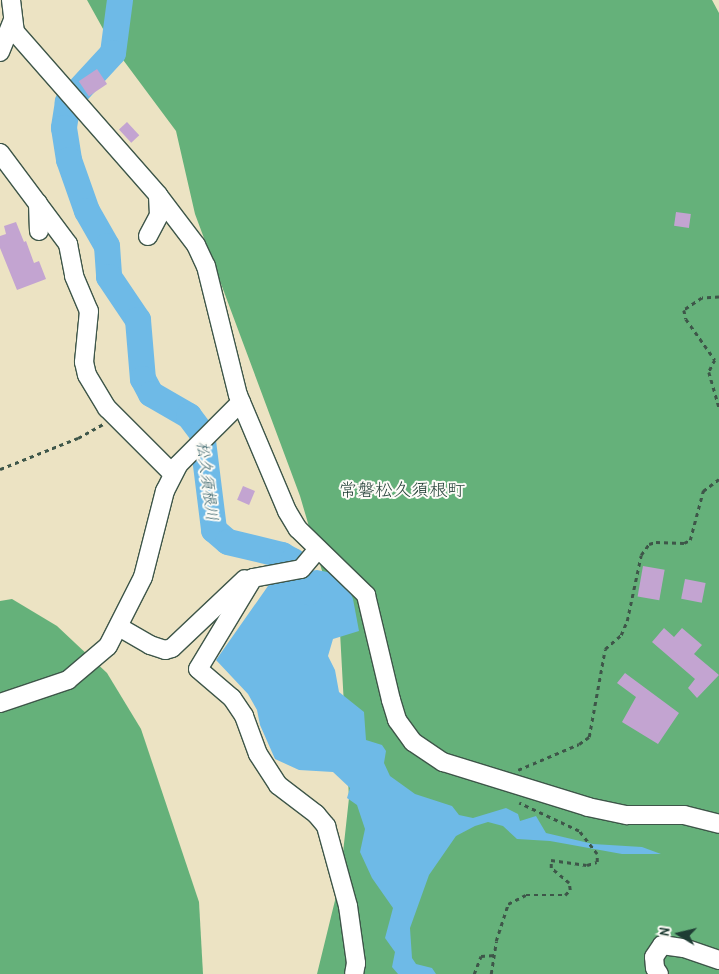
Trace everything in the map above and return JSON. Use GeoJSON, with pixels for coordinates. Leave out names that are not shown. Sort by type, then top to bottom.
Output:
{"type":"FeatureCollection","features":[{"type":"Feature","properties":{"kind":"street"},"geometry":{"type":"LineString","coordinates":[[11,0],[16,32],[158,195],[196,245],[206,266],[241,402],[294,525],[366,595],[397,720],[413,742],[443,762],[510,791],[610,813],[684,815],[719,824]]}},
{"type":"Feature","properties":{"kind":"street"},"geometry":{"type":"LineString","coordinates":[[0,52],[13,20]]}},
{"type":"Feature","properties":{"kind":"street"},"geometry":{"type":"LineString","coordinates":[[0,153],[68,244],[74,276],[90,311],[84,367],[115,418],[173,474]]}},
{"type":"Feature","properties":{"kind":"street"},"geometry":{"type":"LineString","coordinates":[[148,236],[159,215],[158,195]]}},
{"type":"Feature","properties":{"kind":"street"},"geometry":{"type":"LineString","coordinates":[[38,203],[38,231]]}},
{"type":"Feature","properties":{"kind":"street"},"geometry":{"type":"LineString","coordinates":[[0,703],[68,680],[104,650],[119,627],[142,576],[165,491],[173,474],[191,450],[241,402]]}},
{"type":"Feature","properties":{"kind":"street"},"geometry":{"type":"LineString","coordinates":[[119,627],[150,645],[165,650],[172,648],[244,579],[301,569],[318,549]]}},
{"type":"Feature","properties":{"kind":"street"},"geometry":{"type":"LineString","coordinates":[[256,576],[198,669],[232,698],[244,716],[258,754],[278,785],[316,814],[326,826],[348,906],[356,964],[354,974]]}},
{"type":"Feature","properties":{"kind":"street"},"geometry":{"type":"LineString","coordinates":[[659,974],[654,968],[654,957],[662,945],[684,948],[719,960]]}},
{"type":"Feature","properties":{"kind":"path"},"geometry":{"type":"LineString","coordinates":[[719,297],[702,298],[684,310],[686,319],[715,360],[709,372],[719,408]]}},
{"type":"Feature","properties":{"kind":"path"},"geometry":{"type":"LineString","coordinates":[[0,469],[78,438],[115,418]]}},
{"type":"Feature","properties":{"kind":"path"},"geometry":{"type":"LineString","coordinates":[[491,974],[504,914],[512,901],[531,895],[563,896],[570,890],[568,879],[551,868],[550,862],[591,864],[597,860],[597,854],[580,831],[510,791],[513,773],[522,767],[579,744],[589,737],[605,650],[621,635],[627,622],[641,555],[649,544],[656,542],[684,543],[690,540],[703,491],[719,479]]}},
{"type":"Feature","properties":{"kind":"path"},"geometry":{"type":"LineString","coordinates":[[474,974],[481,956],[495,955]]}},
{"type":"Feature","properties":{"kind":"green space"},"geometry":{"type":"Polygon","coordinates":[[[87,0],[712,0],[719,13],[719,974],[317,974],[340,880],[349,798],[340,632],[300,496],[195,214],[176,131],[112,45],[87,0]]]}},
{"type":"Feature","properties":{"kind":"green space"},"geometry":{"type":"Polygon","coordinates":[[[12,599],[57,626],[107,673],[141,729],[199,902],[203,974],[0,974],[0,601],[12,599]]]}},
{"type":"Feature","properties":{"kind":"water"},"geometry":{"type":"Polygon","coordinates":[[[317,570],[343,575],[353,599],[359,631],[333,639],[328,656],[335,670],[339,692],[364,712],[366,740],[382,745],[386,751],[384,763],[390,776],[415,794],[452,806],[459,815],[473,818],[506,808],[518,814],[520,821],[536,816],[546,833],[593,844],[642,847],[661,854],[622,854],[550,841],[517,839],[503,826],[488,822],[475,826],[456,836],[429,875],[410,928],[412,958],[416,964],[432,968],[436,974],[398,974],[392,967],[395,952],[385,938],[393,908],[372,878],[360,852],[365,829],[357,805],[347,798],[350,788],[333,772],[299,770],[275,759],[260,725],[257,710],[248,694],[216,660],[275,576],[317,570]]]}},
{"type":"Feature","properties":{"kind":"building"},"geometry":{"type":"Polygon","coordinates":[[[97,69],[107,84],[89,96],[79,81],[97,69]]]}},
{"type":"Feature","properties":{"kind":"building"},"geometry":{"type":"Polygon","coordinates":[[[127,122],[139,135],[131,143],[119,130],[127,122]]]}},
{"type":"Feature","properties":{"kind":"building"},"geometry":{"type":"Polygon","coordinates":[[[676,212],[691,214],[689,228],[674,226],[676,212]]]}},
{"type":"Feature","properties":{"kind":"building"},"geometry":{"type":"Polygon","coordinates":[[[16,222],[24,242],[26,241],[34,263],[39,261],[46,279],[17,290],[0,248],[0,236],[6,234],[4,226],[16,222]]]}},
{"type":"Feature","properties":{"kind":"building"},"geometry":{"type":"Polygon","coordinates":[[[243,486],[255,491],[249,505],[237,500],[243,486]]]}},
{"type":"Feature","properties":{"kind":"building"},"geometry":{"type":"Polygon","coordinates":[[[643,566],[665,570],[659,600],[638,597],[643,566]]]}},
{"type":"Feature","properties":{"kind":"building"},"geometry":{"type":"Polygon","coordinates":[[[685,579],[706,583],[702,603],[681,599],[685,579]]]}},
{"type":"Feature","properties":{"kind":"building"},"geometry":{"type":"Polygon","coordinates":[[[664,628],[674,637],[682,628],[702,645],[694,654],[719,675],[697,698],[688,688],[695,679],[652,642],[664,628]]]}},
{"type":"Feature","properties":{"kind":"building"},"geometry":{"type":"Polygon","coordinates":[[[625,673],[679,713],[658,744],[622,722],[636,697],[617,683],[625,673]]]}},
{"type":"Feature","properties":{"kind":"waterway","name":"松久須根川"},"geometry":{"type":"LineString","coordinates":[[120,0],[113,53],[68,102],[64,128],[69,160],[87,211],[107,246],[109,277],[138,320],[143,379],[151,394],[189,416],[202,433],[214,530],[228,542],[282,555],[293,561],[309,592]]}},
{"type":"Feature","properties":{"kind":"district","name":"常磐松久須根町"},"geometry":{"type":"Point","coordinates":[402,490]}}]}
